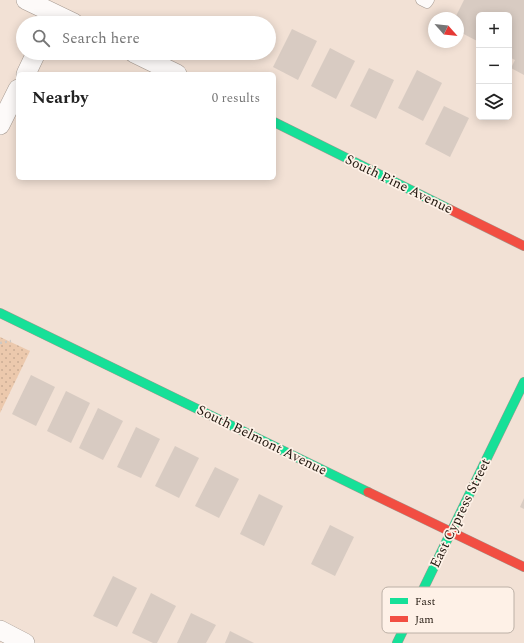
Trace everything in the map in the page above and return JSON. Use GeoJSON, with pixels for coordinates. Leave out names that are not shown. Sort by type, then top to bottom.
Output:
{"type":"FeatureCollection","features":[{"type":"Feature","properties":{"kind":"street"},"geometry":{"type":"LineString","coordinates":[[26,0],[56,12]]}},
{"type":"Feature","properties":{"kind":"street"},"geometry":{"type":"LineString","coordinates":[[27,72],[33,60]]}},
{"type":"Feature","properties":{"kind":"street"},"geometry":{"type":"LineString","coordinates":[[148,60],[173,72]]}},
{"type":"Feature","properties":{"kind":"street"},"geometry":{"type":"LineString","coordinates":[[0,125],[16,93]]}},
{"type":"Feature","properties":{"kind":"street","name":"South Pine Avenue"},"geometry":{"type":"LineString","coordinates":[[276,123],[524,246]]}},
{"type":"Feature","properties":{"kind":"street","name":"South Belmont Avenue"},"geometry":{"type":"LineString","coordinates":[[0,313],[524,567]]}},
{"type":"Feature","properties":{"kind":"street","name":"East Cypress Street"},"geometry":{"type":"LineString","coordinates":[[424,587],[524,382]]}},
{"type":"Feature","properties":{"kind":"street"},"geometry":{"type":"LineString","coordinates":[[0,630],[25,643]]}},
{"type":"Feature","properties":{"kind":"street","name":"East Cypress Street"},"geometry":{"type":"LineString","coordinates":[[397,643],[402,633]]}},
{"type":"Feature","properties":{"kind":"lane"},"geometry":{"type":"LineString","coordinates":[[421,0],[427,3],[429,0]]}},
{"type":"Feature","properties":{"kind":"shaded area"},"geometry":{"type":"Polygon","coordinates":[[[0,337],[30,351],[0,413],[0,337]]]}},
{"type":"Feature","properties":{"kind":"building"},"geometry":{"type":"Polygon","coordinates":[[[464,0],[524,0],[524,75],[512,69],[515,60],[512,58],[512,12],[476,12],[476,40],[464,34],[464,12],[458,12],[464,0]]]}},
{"type":"Feature","properties":{"kind":"building"},"geometry":{"type":"Polygon","coordinates":[[[292,29],[317,41],[298,80],[273,67],[292,29]]]}},
{"type":"Feature","properties":{"kind":"building"},"geometry":{"type":"Polygon","coordinates":[[[330,48],[355,61],[336,99],[311,86],[330,48]]]}},
{"type":"Feature","properties":{"kind":"building"},"geometry":{"type":"Polygon","coordinates":[[[369,68],[394,80],[376,119],[350,106],[369,68]]]}},
{"type":"Feature","properties":{"kind":"building"},"geometry":{"type":"Polygon","coordinates":[[[417,70],[442,83],[423,121],[398,108],[417,70]]]}},
{"type":"Feature","properties":{"kind":"building"},"geometry":{"type":"Polygon","coordinates":[[[444,106],[469,118],[450,157],[425,144],[444,106]]]}},
{"type":"Feature","properties":{"kind":"building"},"geometry":{"type":"Polygon","coordinates":[[[31,375],[55,387],[36,426],[12,414],[31,375]]]}},
{"type":"Feature","properties":{"kind":"building"},"geometry":{"type":"Polygon","coordinates":[[[66,391],[90,403],[71,443],[47,431],[66,391]]]}},
{"type":"Feature","properties":{"kind":"building"},"geometry":{"type":"Polygon","coordinates":[[[98,408],[123,421],[103,460],[79,448],[98,408]]]}},
{"type":"Feature","properties":{"kind":"building"},"geometry":{"type":"Polygon","coordinates":[[[136,427],[160,439],[141,478],[117,467],[136,427]]]}},
{"type":"Feature","properties":{"kind":"building"},"geometry":{"type":"Polygon","coordinates":[[[175,446],[199,458],[179,498],[155,486],[175,446]]]}},
{"type":"Feature","properties":{"kind":"building"},"geometry":{"type":"Polygon","coordinates":[[[215,467],[239,479],[219,518],[195,506],[215,467]]]}},
{"type":"Feature","properties":{"kind":"building"},"geometry":{"type":"Polygon","coordinates":[[[259,494],[283,506],[264,546],[240,534],[259,494]]]}},
{"type":"Feature","properties":{"kind":"building"},"geometry":{"type":"Polygon","coordinates":[[[524,498],[524,509],[520,507],[524,498]]]}},
{"type":"Feature","properties":{"kind":"building"},"geometry":{"type":"Polygon","coordinates":[[[330,525],[354,537],[335,576],[311,564],[330,525]]]}},
{"type":"Feature","properties":{"kind":"building"},"geometry":{"type":"Polygon","coordinates":[[[113,576],[137,588],[117,627],[93,616],[113,576]]]}},
{"type":"Feature","properties":{"kind":"building"},"geometry":{"type":"Polygon","coordinates":[[[151,593],[176,606],[157,643],[153,643],[132,633],[151,593]]]}},
{"type":"Feature","properties":{"kind":"building"},"geometry":{"type":"Polygon","coordinates":[[[191,613],[216,625],[206,643],[177,643],[191,613]]]}},
{"type":"Feature","properties":{"kind":"building"},"geometry":{"type":"Polygon","coordinates":[[[230,631],[254,643],[225,643],[230,631]]]}},
{"type":"Feature","properties":{"kind":"traffic: fast"},"geometry":{"type":"LineString","coordinates":[[276,123],[449,209]]}},
{"type":"Feature","properties":{"kind":"traffic: fast"},"geometry":{"type":"LineString","coordinates":[[0,313],[368,492]]}},
{"type":"Feature","properties":{"kind":"traffic: fast"},"geometry":{"type":"LineString","coordinates":[[424,587],[524,382]]}},
{"type":"Feature","properties":{"kind":"traffic: fast"},"geometry":{"type":"LineString","coordinates":[[397,643],[402,633]]}},
{"type":"Feature","properties":{"kind":"traffic: jam"},"geometry":{"type":"LineString","coordinates":[[449,209],[524,246]]}},
{"type":"Feature","properties":{"kind":"traffic: jam"},"geometry":{"type":"LineString","coordinates":[[368,492],[524,567]]}}]}
